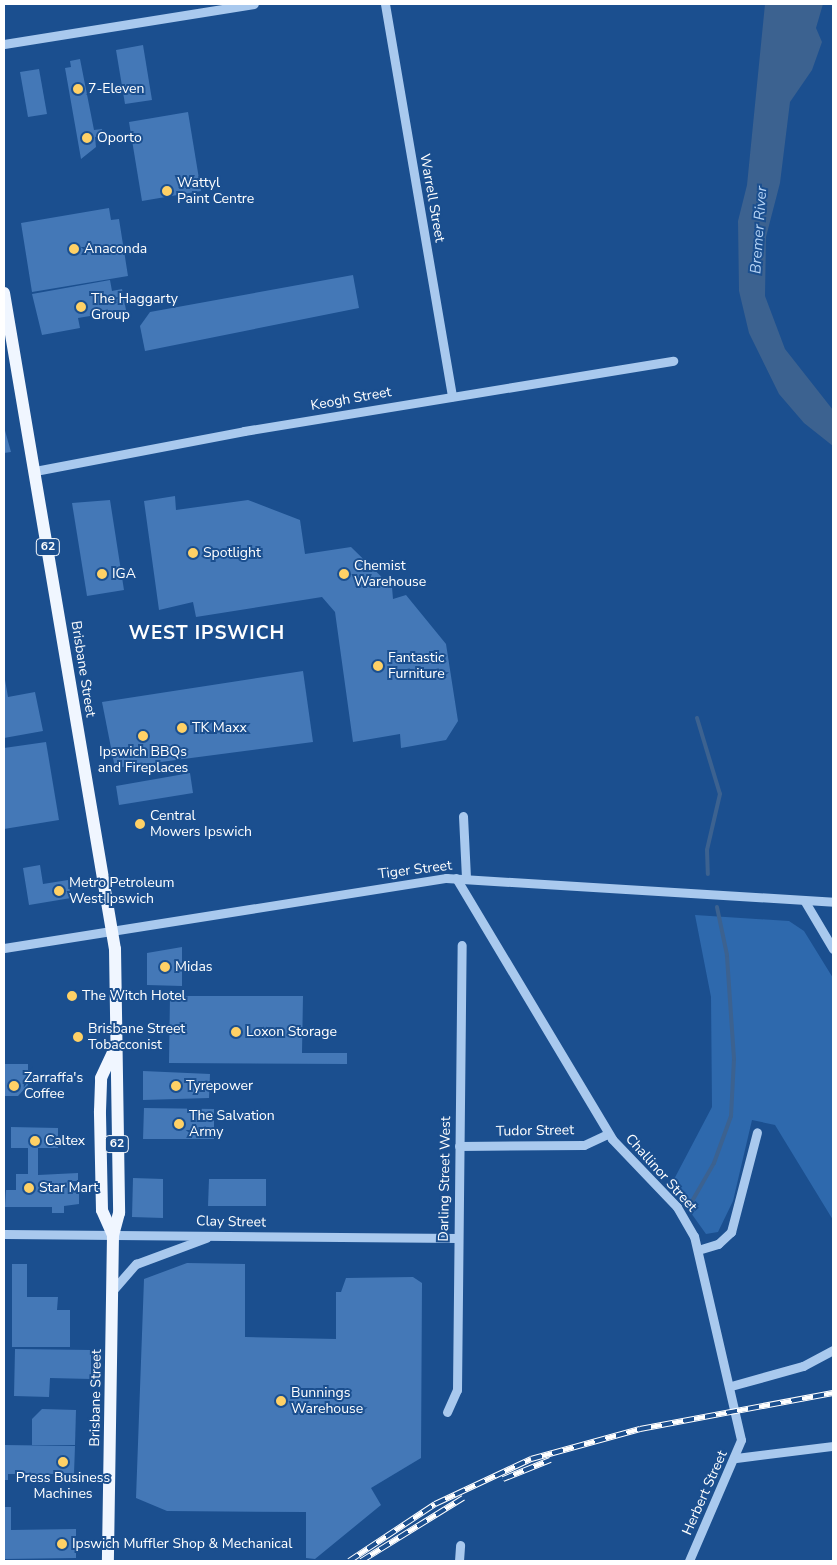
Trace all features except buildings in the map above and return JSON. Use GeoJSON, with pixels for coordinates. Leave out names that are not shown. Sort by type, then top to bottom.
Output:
{"type":"FeatureCollection","features":[{"type":"Feature","properties":{"kind":"main road","name":"Brisbane Street"},"geometry":{"type":"LineString","coordinates":[[4,293],[112,932],[113,1052],[117,1073],[119,1213],[113,1235],[108,1561]]}},
{"type":"Feature","properties":{"kind":"street"},"geometry":{"type":"LineString","coordinates":[[4,44],[254,4]]}},
{"type":"Feature","properties":{"kind":"street","name":"Warrell Street"},"geometry":{"type":"LineString","coordinates":[[385,4],[452,396]]}},
{"type":"Feature","properties":{"kind":"street","name":"Keogh Street"},"geometry":{"type":"LineString","coordinates":[[35,471],[452,396],[673,361]]}},
{"type":"Feature","properties":{"kind":"street"},"geometry":{"type":"LineString","coordinates":[[463,816],[466,878]]}},
{"type":"Feature","properties":{"kind":"street","name":"Tiger Street"},"geometry":{"type":"LineString","coordinates":[[4,948],[456,878],[833,902]]}},
{"type":"Feature","properties":{"kind":"street","name":"Challinor Street"},"geometry":{"type":"LineString","coordinates":[[456,878],[608,1134],[682,1213],[698,1250],[732,1391],[740,1434]]}},
{"type":"Feature","properties":{"kind":"street"},"geometry":{"type":"LineString","coordinates":[[804,900],[833,949]]}},
{"type":"Feature","properties":{"kind":"street","name":"Darling Street West"},"geometry":{"type":"LineString","coordinates":[[447,1412],[456,1390],[462,945]]}},
{"type":"Feature","properties":{"kind":"street"},"geometry":{"type":"LineString","coordinates":[[698,1250],[718,1244],[731,1232],[757,1132]]}},
{"type":"Feature","properties":{"kind":"street","name":"Tudor Street"},"geometry":{"type":"LineString","coordinates":[[459,1146],[584,1145],[608,1134]]}},
{"type":"Feature","properties":{"kind":"street","name":"Clay Street"},"geometry":{"type":"LineString","coordinates":[[4,1234],[458,1238]]}},
{"type":"Feature","properties":{"kind":"street"},"geometry":{"type":"LineString","coordinates":[[113,1290],[133,1265],[210,1236]]}},
{"type":"Feature","properties":{"kind":"street"},"geometry":{"type":"LineString","coordinates":[[732,1391],[803,1366],[833,1350]]}},
{"type":"Feature","properties":{"kind":"street","name":"Herbert Street"},"geometry":{"type":"LineString","coordinates":[[689,1561],[736,1458],[740,1434]]}},
{"type":"Feature","properties":{"kind":"street"},"geometry":{"type":"LineString","coordinates":[[736,1458],[833,1446]]}},
{"type":"Feature","properties":{"kind":"street"},"geometry":{"type":"LineString","coordinates":[[459,1561],[460,1545]]}},
{"type":"Feature","properties":{"kind":"shaded area"},"geometry":{"type":"Polygon","coordinates":[[[695,915],[789,921],[804,931],[833,978],[833,1220],[775,1125],[752,1120],[733,1201],[718,1232],[706,1234],[671,1185],[712,1107],[711,997],[695,915]]]}},
{"type":"Feature","properties":{"kind":"water","name":"Bremer River"},"geometry":{"type":"Polygon","coordinates":[[[765,4],[823,4],[816,28],[822,42],[812,70],[790,102],[780,183],[766,237],[765,296],[785,349],[833,410],[833,446],[804,423],[779,394],[749,333],[739,291],[738,221],[747,185],[765,4]]]}},
{"type":"Feature","properties":{"kind":"waterway"},"geometry":{"type":"LineString","coordinates":[[697,718],[720,794],[707,850],[708,874]]}},
{"type":"Feature","properties":{"kind":"waterway"},"geometry":{"type":"LineString","coordinates":[[691,1203],[714,1163],[731,1116],[734,1059],[727,955],[717,907]]}},
{"type":"Feature","properties":{"kind":"railway"},"geometry":{"type":"LineString","coordinates":[[349,1561],[435,1504],[531,1459],[640,1429],[833,1393]]}},
{"type":"Feature","properties":{"kind":"railway"},"geometry":{"type":"LineString","coordinates":[[503,1479],[550,1460]]}},
{"type":"Feature","properties":{"kind":"railway"},"geometry":{"type":"LineString","coordinates":[[361,1561],[463,1498]]}},
{"type":"Feature","properties":{"kind":"place","name":"7-Eleven"},"geometry":{"type":"Point","coordinates":[78,89]}},
{"type":"Feature","properties":{"kind":"place","name":"Oporto"},"geometry":{"type":"Point","coordinates":[87,138]}},
{"type":"Feature","properties":{"kind":"place","name":"Wattyl Paint Centre"},"geometry":{"type":"Point","coordinates":[167,191]}},
{"type":"Feature","properties":{"kind":"place","name":"Anaconda"},"geometry":{"type":"Point","coordinates":[74,249]}},
{"type":"Feature","properties":{"kind":"place","name":"The Haggarty Group"},"geometry":{"type":"Point","coordinates":[81,307]}},
{"type":"Feature","properties":{"kind":"place","name":"Spotlight"},"geometry":{"type":"Point","coordinates":[193,553]}},
{"type":"Feature","properties":{"kind":"place","name":"IGA"},"geometry":{"type":"Point","coordinates":[102,574]}},
{"type":"Feature","properties":{"kind":"place","name":"Chemist Warehouse"},"geometry":{"type":"Point","coordinates":[344,574]}},
{"type":"Feature","properties":{"kind":"place","name":"Fantastic Furniture"},"geometry":{"type":"Point","coordinates":[378,666]}},
{"type":"Feature","properties":{"kind":"place","name":"TK Maxx"},"geometry":{"type":"Point","coordinates":[182,728]}},
{"type":"Feature","properties":{"kind":"place","name":"Ipswich BBQs and Fireplaces"},"geometry":{"type":"Point","coordinates":[143,736]}},
{"type":"Feature","properties":{"kind":"place","name":"Central Mowers Ipswich"},"geometry":{"type":"Point","coordinates":[140,824]}},
{"type":"Feature","properties":{"kind":"place","name":"Metro Petroleum West Ipswich"},"geometry":{"type":"Point","coordinates":[59,891]}},
{"type":"Feature","properties":{"kind":"place","name":"Midas"},"geometry":{"type":"Point","coordinates":[165,967]}},
{"type":"Feature","properties":{"kind":"place","name":"The Witch Hotel"},"geometry":{"type":"Point","coordinates":[72,996]}},
{"type":"Feature","properties":{"kind":"place","name":"Loxon Storage"},"geometry":{"type":"Point","coordinates":[236,1032]}},
{"type":"Feature","properties":{"kind":"place","name":"Brisbane Street Tobacconist"},"geometry":{"type":"Point","coordinates":[78,1037]}},
{"type":"Feature","properties":{"kind":"place","name":"Zarraffa's Coffee"},"geometry":{"type":"Point","coordinates":[14,1086]}},
{"type":"Feature","properties":{"kind":"place","name":"Tyrepower"},"geometry":{"type":"Point","coordinates":[176,1086]}},
{"type":"Feature","properties":{"kind":"place","name":"The Salvation Army"},"geometry":{"type":"Point","coordinates":[179,1124]}},
{"type":"Feature","properties":{"kind":"place","name":"Caltex"},"geometry":{"type":"Point","coordinates":[35,1141]}},
{"type":"Feature","properties":{"kind":"place","name":"Star Mart"},"geometry":{"type":"Point","coordinates":[29,1188]}},
{"type":"Feature","properties":{"kind":"place","name":"Bunnings Warehouse"},"geometry":{"type":"Point","coordinates":[281,1401]}},
{"type":"Feature","properties":{"kind":"place","name":"Press Business Machines"},"geometry":{"type":"Point","coordinates":[63,1462]}},
{"type":"Feature","properties":{"kind":"place","name":"Ipswich Muffler Shop & Mechanical"},"geometry":{"type":"Point","coordinates":[62,1544]}},
{"type":"Feature","properties":{"kind":"district","name":"WEST IPSWICH"},"geometry":{"type":"Point","coordinates":[207,634]}}]}
